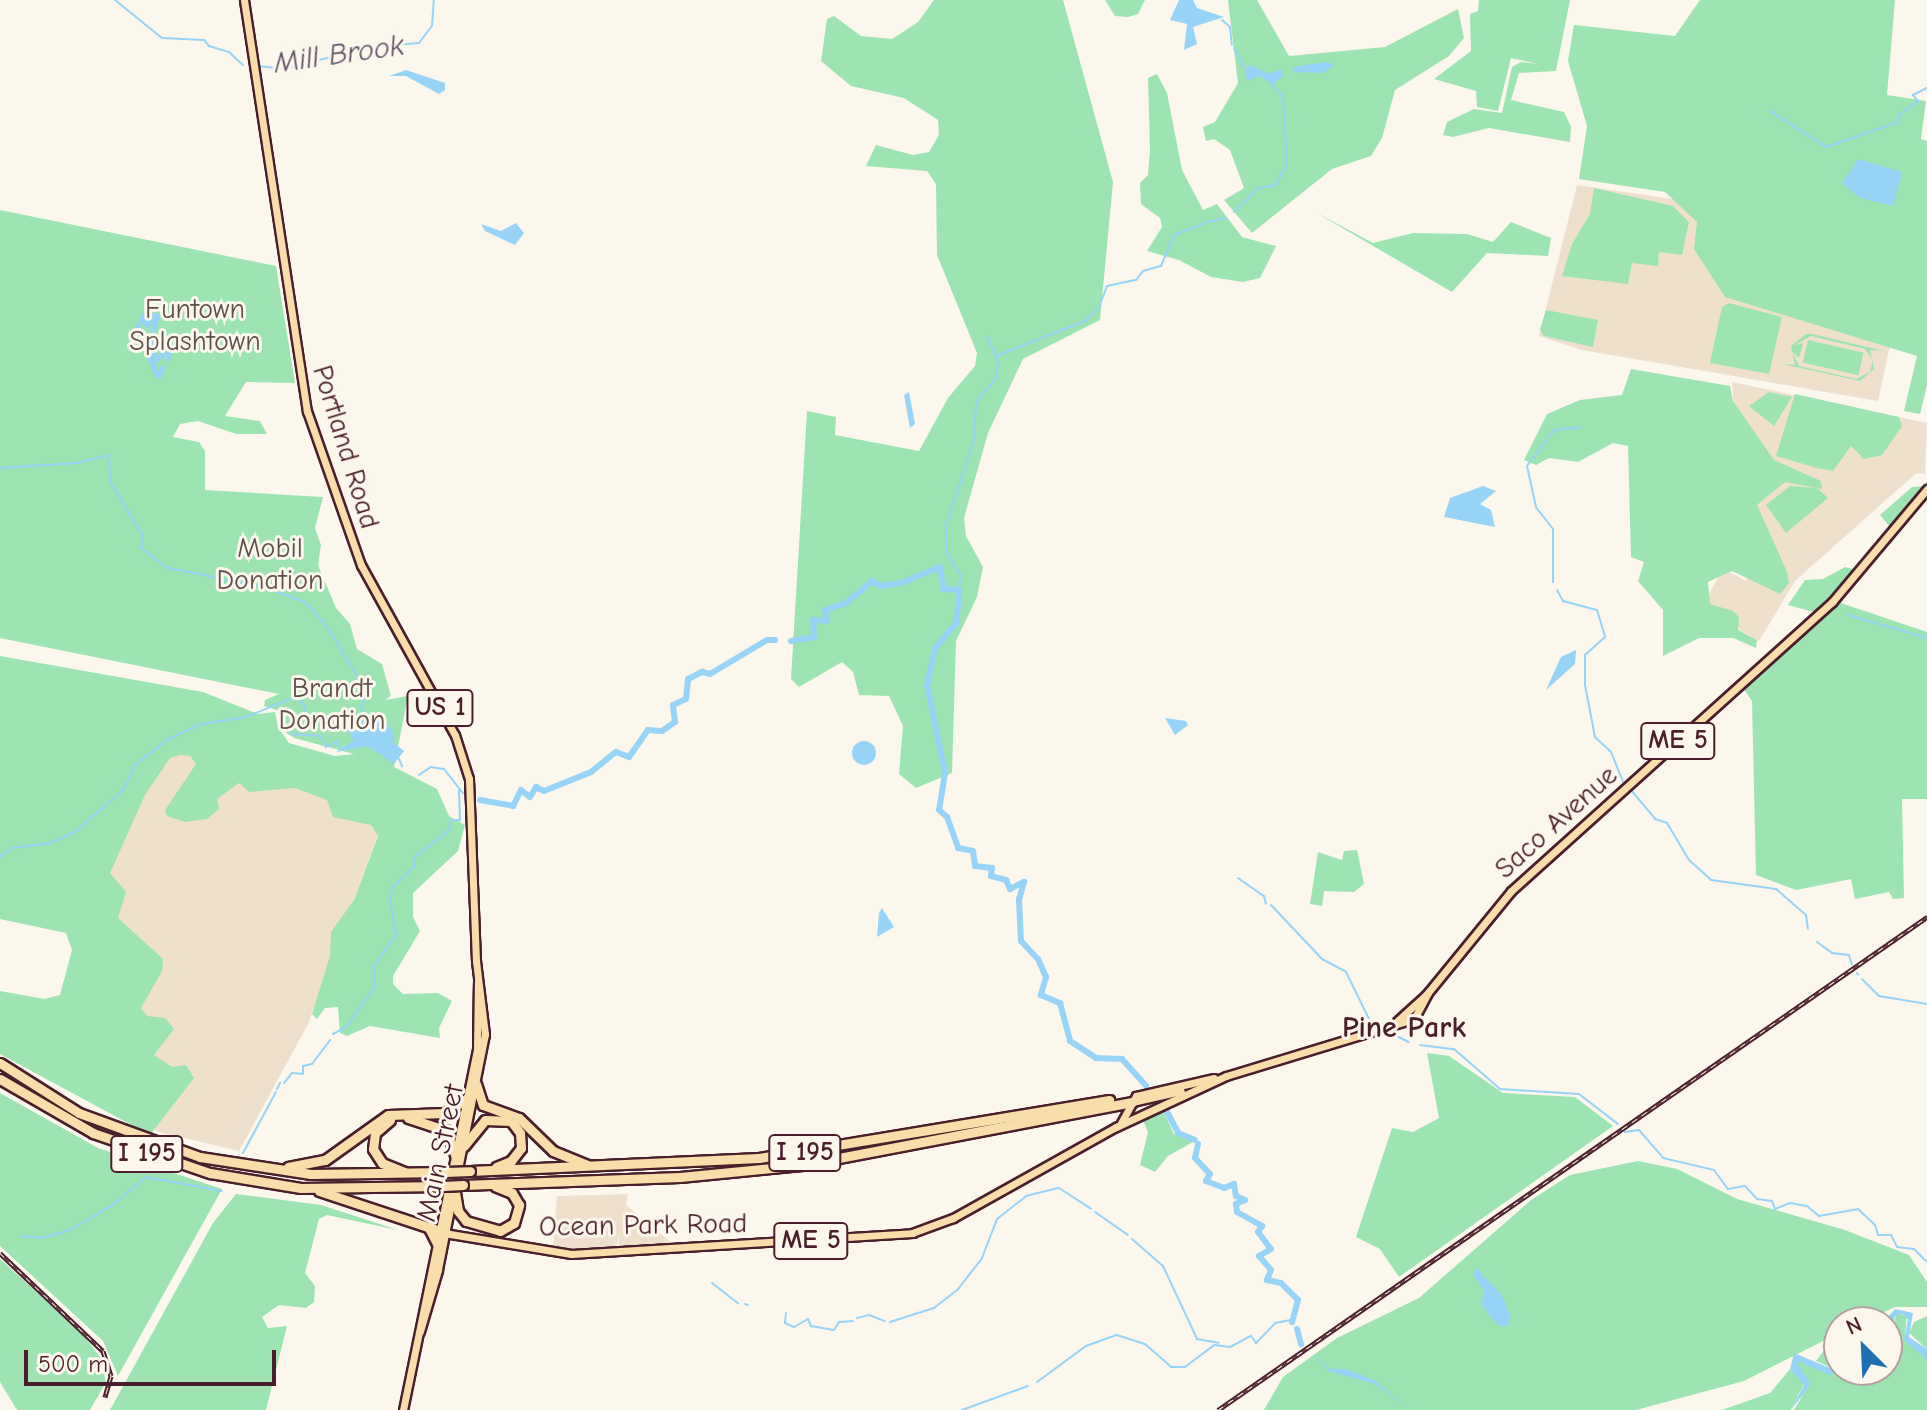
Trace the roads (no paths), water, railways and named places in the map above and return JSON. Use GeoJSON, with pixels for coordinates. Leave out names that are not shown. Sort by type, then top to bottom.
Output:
{"type":"FeatureCollection","features":[{"type":"Feature","properties":{"kind":"highway","name":"I 195"},"geometry":{"type":"LineString","coordinates":[[0,1063],[105,1125],[218,1161],[287,1172],[407,1174],[602,1168],[808,1152],[1132,1103]]}},
{"type":"Feature","properties":{"kind":"highway","name":"I 195"},"geometry":{"type":"LineString","coordinates":[[0,1079],[68,1121],[149,1155],[246,1181],[308,1188],[459,1188],[802,1165],[1132,1103]]}},
{"type":"Feature","properties":{"kind":"highway"},"geometry":{"type":"LineString","coordinates":[[476,1084],[484,1107],[519,1118],[566,1158],[602,1168]]}},
{"type":"Feature","properties":{"kind":"highway"},"geometry":{"type":"LineString","coordinates":[[218,1161],[313,1164],[382,1117],[401,1112],[445,1113],[467,1098]]}},
{"type":"Feature","properties":{"kind":"highway"},"geometry":{"type":"LineString","coordinates":[[407,1174],[382,1163],[373,1149],[377,1130],[390,1120],[414,1118],[440,1126],[452,1137],[455,1155]]}},
{"type":"Feature","properties":{"kind":"highway"},"geometry":{"type":"LineString","coordinates":[[464,1146],[490,1118],[511,1121],[521,1135],[520,1151],[511,1161],[470,1171]]}},
{"type":"Feature","properties":{"kind":"highway"},"geometry":{"type":"LineString","coordinates":[[459,1188],[458,1211],[469,1223],[488,1231],[505,1229],[518,1217],[518,1202],[510,1192],[488,1184]]}},
{"type":"Feature","properties":{"kind":"highway"},"geometry":{"type":"LineString","coordinates":[[308,1188],[443,1230]]}},
{"type":"Feature","properties":{"kind":"highway"},"geometry":{"type":"LineString","coordinates":[[429,1228],[437,1244]]}},
{"type":"Feature","properties":{"kind":"main road","name":"Portland Road"},"geometry":{"type":"LineString","coordinates":[[244,0],[305,403],[361,565],[463,753],[472,834]]}},
{"type":"Feature","properties":{"kind":"main road","name":"Saco Avenue"},"geometry":{"type":"LineString","coordinates":[[1391,1024],[1428,993],[1511,891],[1823,611],[1927,489]]}},
{"type":"Feature","properties":{"kind":"main road","name":"Main Street"},"geometry":{"type":"LineString","coordinates":[[403,1410],[443,1230],[478,1039],[472,834]]}},
{"type":"Feature","properties":{"kind":"main road","name":"Main Street"},"geometry":{"type":"LineString","coordinates":[[420,1331],[437,1244],[459,1188],[485,1034],[478,982]]}},
{"type":"Feature","properties":{"kind":"main road","name":"Saco Avenue"},"geometry":{"type":"LineString","coordinates":[[1419,1016],[1428,993]]}},
{"type":"Feature","properties":{"kind":"main road"},"geometry":{"type":"LineString","coordinates":[[1391,1024],[1419,1016],[1415,1007]]}},
{"type":"Feature","properties":{"kind":"main road","name":"Ocean Park Road"},"geometry":{"type":"LineString","coordinates":[[1116,1127],[1132,1103],[1391,1024]]}},
{"type":"Feature","properties":{"kind":"main road","name":"Ocean Park Road"},"geometry":{"type":"LineString","coordinates":[[443,1230],[481,1240],[582,1254],[898,1236],[961,1214],[1116,1127],[1226,1076]]}},
{"type":"Feature","properties":{"kind":"main road"},"geometry":{"type":"LineString","coordinates":[[1136,1117],[1132,1103],[1210,1083]]}},
{"type":"Feature","properties":{"kind":"water"},"geometry":{"type":"Polygon","coordinates":[[[1179,0],[1193,0],[1197,8],[1224,17],[1193,27],[1197,44],[1184,50],[1187,24],[1170,20],[1179,0]]]}},
{"type":"Feature","properties":{"kind":"water"},"geometry":{"type":"Polygon","coordinates":[[[1326,62],[1334,65],[1323,73],[1293,72],[1294,67],[1326,62]]]}},
{"type":"Feature","properties":{"kind":"water"},"geometry":{"type":"Polygon","coordinates":[[[1251,65],[1268,74],[1282,69],[1283,76],[1272,85],[1260,76],[1247,81],[1245,71],[1251,65]]]}},
{"type":"Feature","properties":{"kind":"water"},"geometry":{"type":"Polygon","coordinates":[[[406,70],[445,83],[445,90],[439,94],[406,76],[389,76],[406,70]]]}},
{"type":"Feature","properties":{"kind":"water"},"geometry":{"type":"Polygon","coordinates":[[[1858,159],[1902,172],[1893,206],[1860,198],[1842,183],[1858,159]]]}},
{"type":"Feature","properties":{"kind":"water"},"geometry":{"type":"Polygon","coordinates":[[[516,223],[524,233],[515,245],[485,231],[481,224],[501,231],[516,223]]]}},
{"type":"Feature","properties":{"kind":"water"},"geometry":{"type":"Polygon","coordinates":[[[909,392],[915,424],[910,428],[904,395],[909,392]]]}},
{"type":"Feature","properties":{"kind":"water"},"geometry":{"type":"Polygon","coordinates":[[[1483,486],[1496,491],[1480,504],[1491,510],[1495,527],[1444,517],[1450,498],[1483,486]]]}},
{"type":"Feature","properties":{"kind":"water"},"geometry":{"type":"Polygon","coordinates":[[[1576,650],[1575,664],[1546,690],[1561,657],[1576,650]]]}},
{"type":"Feature","properties":{"kind":"water"},"geometry":{"type":"Polygon","coordinates":[[[359,717],[382,720],[392,729],[394,743],[404,751],[394,764],[368,746],[336,752],[354,740],[345,727],[359,717]]]}},
{"type":"Feature","properties":{"kind":"water"},"geometry":{"type":"Polygon","coordinates":[[[1165,718],[1186,721],[1188,725],[1175,735],[1165,718]]]}},
{"type":"Feature","properties":{"kind":"water"},"geometry":{"type":"Polygon","coordinates":[[[864,741],[873,744],[876,753],[873,762],[864,765],[855,762],[852,753],[855,744],[864,741]]]}},
{"type":"Feature","properties":{"kind":"water"},"geometry":{"type":"Polygon","coordinates":[[[882,908],[894,927],[877,937],[879,913],[882,908]]]}},
{"type":"Feature","properties":{"kind":"water"},"geometry":{"type":"Polygon","coordinates":[[[1476,1268],[1501,1294],[1511,1317],[1508,1326],[1499,1326],[1481,1305],[1484,1291],[1473,1274],[1476,1268]]]}},
{"type":"Feature","properties":{"kind":"water"},"geometry":{"type":"Polygon","coordinates":[[[1903,1311],[1913,1313],[1909,1337],[1927,1349],[1927,1360],[1904,1340],[1908,1319],[1903,1311]]]}},
{"type":"Feature","properties":{"kind":"water"},"geometry":{"type":"Polygon","coordinates":[[[1794,1353],[1823,1365],[1823,1372],[1796,1361],[1811,1384],[1791,1410],[1804,1385],[1790,1369],[1794,1353]]]}},
{"type":"Feature","properties":{"kind":"water"},"geometry":{"type":"Polygon","coordinates":[[[1314,1354],[1329,1369],[1346,1369],[1374,1380],[1410,1410],[1375,1384],[1328,1371],[1314,1354]]]}},
{"type":"Feature","properties":{"kind":"waterway","name":"Mill Brook"},"geometry":{"type":"LineString","coordinates":[[115,0],[162,38],[204,40],[209,46],[229,52],[243,65]]}},
{"type":"Feature","properties":{"kind":"waterway","name":"Mill Brook"},"geometry":{"type":"LineString","coordinates":[[259,66],[282,69],[372,47],[419,43],[432,26],[434,0]]}},
{"type":"Feature","properties":{"kind":"waterway"},"geometry":{"type":"LineString","coordinates":[[1222,20],[1230,27],[1232,45]]}},
{"type":"Feature","properties":{"kind":"waterway"},"geometry":{"type":"LineString","coordinates":[[1234,48],[1246,71]]}},
{"type":"Feature","properties":{"kind":"waterway"},"geometry":{"type":"LineString","coordinates":[[1234,212],[1258,188],[1275,185],[1287,165],[1283,97],[1271,83]]}},
{"type":"Feature","properties":{"kind":"waterway"},"geometry":{"type":"LineString","coordinates":[[1770,111],[1826,147],[1898,122],[1900,114],[1918,101],[1913,95],[1927,88]]}},
{"type":"Feature","properties":{"kind":"waterway"},"geometry":{"type":"LineString","coordinates":[[1207,222],[1225,218]]}},
{"type":"Feature","properties":{"kind":"waterway"},"geometry":{"type":"LineString","coordinates":[[996,356],[1085,321],[1099,307],[1107,286],[1136,280],[1143,271],[1161,266],[1174,235],[1205,223]]}},
{"type":"Feature","properties":{"kind":"waterway"},"geometry":{"type":"LineString","coordinates":[[144,315],[136,330],[159,377],[164,367],[158,374],[137,329],[143,317],[147,327],[157,317],[150,342],[156,361],[169,350],[168,359],[171,351],[167,349],[157,360],[151,342],[158,316],[154,315],[147,326],[144,315]]}},
{"type":"Feature","properties":{"kind":"waterway"},"geometry":{"type":"LineString","coordinates":[[959,590],[960,575],[947,553],[946,526],[974,441],[976,402],[996,378],[998,361],[987,336]]}},
{"type":"Feature","properties":{"kind":"waterway"},"geometry":{"type":"LineString","coordinates":[[1553,582],[1553,529],[1536,507],[1527,466],[1554,430],[1581,427]]}},
{"type":"Feature","properties":{"kind":"waterway"},"geometry":{"type":"LineString","coordinates":[[0,468],[77,463],[109,455],[110,482],[143,536],[141,548],[168,568],[263,587],[305,602],[326,625],[354,671],[366,695],[361,707],[366,718]]}},
{"type":"Feature","properties":{"kind":"waterway"},"geometry":{"type":"LineString","coordinates":[[791,641],[814,637],[813,620],[827,621],[825,610],[846,603],[872,581],[881,586],[901,583],[940,567],[943,589],[959,590],[957,622],[935,648],[927,685],[945,773],[939,810],[947,817],[958,848],[973,851],[975,866],[992,868],[991,876],[1006,880],[1010,889],[1024,882],[1019,899],[1021,941],[1038,959],[1046,977],[1041,995],[1060,1003],[1070,1041],[1096,1058],[1122,1059],[1146,1086]]}},
{"type":"Feature","properties":{"kind":"waterway"},"geometry":{"type":"LineString","coordinates":[[1557,590],[1563,601],[1597,610],[1605,637],[1585,655],[1585,685],[1595,737],[1611,752],[1623,782]]}},
{"type":"Feature","properties":{"kind":"waterway"},"geometry":{"type":"LineString","coordinates":[[1848,615],[1927,638]]}},
{"type":"Feature","properties":{"kind":"waterway"},"geometry":{"type":"LineString","coordinates":[[480,800],[513,806],[521,790],[530,797],[536,787],[544,791],[591,772],[616,752],[629,757],[648,730],[662,731],[675,722],[673,705],[686,699],[688,679],[702,672],[710,674],[767,640],[775,640]]}},
{"type":"Feature","properties":{"kind":"waterway"},"geometry":{"type":"LineString","coordinates":[[0,857],[11,848],[50,843],[75,832],[123,790],[135,765],[167,740],[201,724],[246,717],[295,697],[305,706],[304,719],[290,722],[292,734],[321,736],[326,747],[337,741],[341,750]]}},
{"type":"Feature","properties":{"kind":"waterway"},"geometry":{"type":"LineString","coordinates":[[399,759],[402,766]]}},
{"type":"Feature","properties":{"kind":"waterway"},"geometry":{"type":"LineString","coordinates":[[419,775],[431,767],[444,769],[463,793]]}},
{"type":"Feature","properties":{"kind":"waterway"},"geometry":{"type":"LineString","coordinates":[[333,1034],[346,1027],[374,988],[375,965],[396,935],[390,901],[393,887],[414,867],[414,858],[449,830],[451,820],[460,820],[459,790]]}},
{"type":"Feature","properties":{"kind":"waterway"},"geometry":{"type":"LineString","coordinates":[[1631,790],[1655,819],[1667,823],[1689,860],[1711,880],[1776,889],[1806,915],[1808,929]]}},
{"type":"Feature","properties":{"kind":"waterway"},"geometry":{"type":"LineString","coordinates":[[1238,878],[1264,896],[1266,904]]}},
{"type":"Feature","properties":{"kind":"waterway"},"geometry":{"type":"LineString","coordinates":[[1271,905],[1322,959],[1346,972],[1372,1025]]}},
{"type":"Feature","properties":{"kind":"waterway"},"geometry":{"type":"LineString","coordinates":[[1817,942],[1832,953],[1849,955],[1852,965]]}},
{"type":"Feature","properties":{"kind":"waterway"},"geometry":{"type":"LineString","coordinates":[[1862,979],[1879,996],[1927,1004]]}},
{"type":"Feature","properties":{"kind":"waterway"},"geometry":{"type":"LineString","coordinates":[[1389,1032],[1409,1042]]}},
{"type":"Feature","properties":{"kind":"waterway"},"geometry":{"type":"LineString","coordinates":[[284,1083],[292,1073],[303,1074],[303,1066],[312,1064],[330,1040]]}},
{"type":"Feature","properties":{"kind":"waterway"},"geometry":{"type":"LineString","coordinates":[[1420,1045],[1454,1049],[1500,1089],[1579,1094],[1618,1124]]}},
{"type":"Feature","properties":{"kind":"waterway"},"geometry":{"type":"LineString","coordinates":[[277,1089],[280,1083]]}},
{"type":"Feature","properties":{"kind":"waterway"},"geometry":{"type":"LineString","coordinates":[[243,1153],[276,1092]]}},
{"type":"Feature","properties":{"kind":"waterway"},"geometry":{"type":"LineString","coordinates":[[1166,1110],[1178,1133],[1195,1140]]}},
{"type":"Feature","properties":{"kind":"waterway"},"geometry":{"type":"LineString","coordinates":[[1625,1132],[1639,1130],[1663,1158],[1714,1170],[1728,1189],[1745,1186],[1757,1199],[1772,1201],[1775,1209],[1790,1203],[1807,1206],[1819,1216],[1858,1209],[1875,1225],[1878,1235],[1891,1235],[1897,1247],[1914,1249],[1927,1262]]}},
{"type":"Feature","properties":{"kind":"waterway"},"geometry":{"type":"LineString","coordinates":[[1198,1144],[1195,1158],[1210,1174],[1206,1181],[1224,1188],[1234,1184],[1236,1196],[1245,1200],[1236,1204],[1237,1212],[1262,1226],[1258,1232],[1271,1249],[1259,1256],[1271,1270],[1267,1280],[1281,1283],[1298,1300],[1292,1322]]}},
{"type":"Feature","properties":{"kind":"waterway"},"geometry":{"type":"LineString","coordinates":[[21,1236],[41,1238],[68,1231],[111,1206],[146,1177],[222,1191]]}},
{"type":"Feature","properties":{"kind":"waterway"},"geometry":{"type":"LineString","coordinates":[[890,1322],[934,1308],[958,1289],[982,1258],[997,1219],[1026,1196],[1059,1188],[1091,1209]]}},
{"type":"Feature","properties":{"kind":"waterway"},"geometry":{"type":"LineString","coordinates":[[1095,1212],[1128,1235]]}},
{"type":"Feature","properties":{"kind":"waterway"},"geometry":{"type":"LineString","coordinates":[[1132,1239],[1163,1266],[1197,1339],[1219,1343]]}},
{"type":"Feature","properties":{"kind":"waterway"},"geometry":{"type":"LineString","coordinates":[[712,1283],[738,1303]]}},
{"type":"Feature","properties":{"kind":"waterway"},"geometry":{"type":"LineString","coordinates":[[786,1313],[785,1323],[794,1327],[808,1319],[811,1326],[834,1330],[839,1322],[853,1321]]}},
{"type":"Feature","properties":{"kind":"waterway"},"geometry":{"type":"LineString","coordinates":[[857,1318],[869,1315],[885,1321]]}},
{"type":"Feature","properties":{"kind":"waterway"},"geometry":{"type":"LineString","coordinates":[[1037,1382],[1086,1346],[1117,1335],[1145,1344],[1171,1367],[1185,1367],[1214,1345],[1230,1347],[1251,1336],[1256,1343],[1275,1323],[1291,1320]]}},
{"type":"Feature","properties":{"kind":"waterway"},"geometry":{"type":"LineString","coordinates":[[1297,1329],[1301,1344]]}},
{"type":"Feature","properties":{"kind":"waterway"},"geometry":{"type":"LineString","coordinates":[[962,1410],[1028,1386]]}},
{"type":"Feature","properties":{"kind":"railway"},"geometry":{"type":"LineString","coordinates":[[1218,1410],[1927,917]]}},
{"type":"Feature","properties":{"kind":"railway"},"geometry":{"type":"LineString","coordinates":[[0,1253],[103,1351],[111,1376],[105,1397]]}},
{"type":"Feature","properties":{"kind":"district","name":"Pine Park"},"geometry":{"type":"Point","coordinates":[1404,1028]}},
{"type":"Feature","properties":{"kind":"park label","name":"Funtown Splashtown"},"geometry":{"type":"Point","coordinates":[195,325]}},
{"type":"Feature","properties":{"kind":"park label","name":"Mobil Donation"},"geometry":{"type":"Point","coordinates":[270,564]}},
{"type":"Feature","properties":{"kind":"park label","name":"Brandt Donation"},"geometry":{"type":"Point","coordinates":[332,704]}}]}
